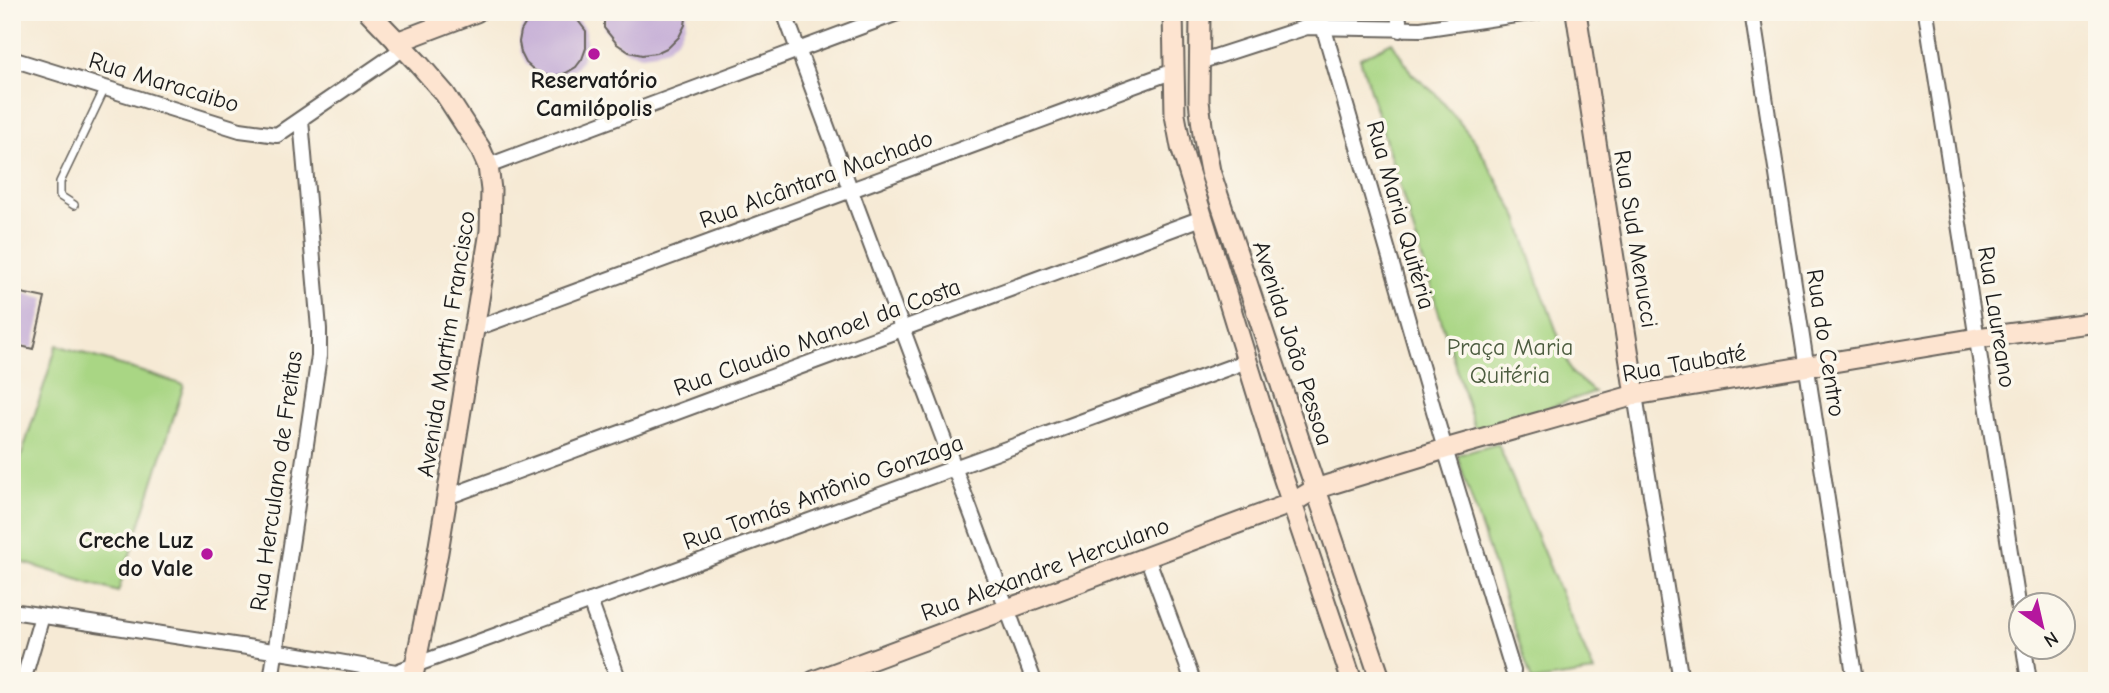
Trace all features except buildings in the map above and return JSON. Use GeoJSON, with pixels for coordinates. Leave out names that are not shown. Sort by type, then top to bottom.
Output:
{"type":"FeatureCollection","features":[{"type":"Feature","properties":{"kind":"main road","name":"Avenida Martim Francisco"},"geometry":{"type":"LineString","coordinates":[[369,12],[452,103],[488,166],[492,209],[438,552],[413,673]]}},
{"type":"Feature","properties":{"kind":"main road"},"geometry":{"type":"LineString","coordinates":[[400,45],[475,12]]}},
{"type":"Feature","properties":{"kind":"main road","name":"Avenida João Pessoa"},"geometry":{"type":"LineString","coordinates":[[1173,12],[1175,115],[1179,136],[1202,218],[1292,503],[1352,681]]}},
{"type":"Feature","properties":{"kind":"main road","name":"Avenida João Pessoa"},"geometry":{"type":"LineString","coordinates":[[1200,12],[1202,123],[1210,171],[1381,681]]}},
{"type":"Feature","properties":{"kind":"main road","name":"Rua Sud Menucci"},"geometry":{"type":"LineString","coordinates":[[1576,12],[1635,395]]}},
{"type":"Feature","properties":{"kind":"main road","name":"Rua Taubaté"},"geometry":{"type":"LineString","coordinates":[[1292,503],[1315,489],[1635,395],[1977,338],[2097,322]]}},
{"type":"Feature","properties":{"kind":"main road","name":"Rua Alexandre Herculano"},"geometry":{"type":"LineString","coordinates":[[814,681],[1292,503]]}},
{"type":"Feature","properties":{"kind":"street"},"geometry":{"type":"LineString","coordinates":[[784,12],[1034,681]]}},
{"type":"Feature","properties":{"kind":"street"},"geometry":{"type":"LineString","coordinates":[[488,166],[900,12]]}},
{"type":"Feature","properties":{"kind":"street","name":"Rua Maria Quitéria"},"geometry":{"type":"LineString","coordinates":[[1319,12],[1445,449],[1513,671]]}},
{"type":"Feature","properties":{"kind":"street"},"geometry":{"type":"LineString","coordinates":[[1398,12],[1400,30]]}},
{"type":"Feature","properties":{"kind":"street"},"geometry":{"type":"LineString","coordinates":[[1199,62],[1307,27],[1421,29],[1537,12]]}},
{"type":"Feature","properties":{"kind":"street","name":"Rua do Centro"},"geometry":{"type":"LineString","coordinates":[[1752,12],[1855,681]]}},
{"type":"Feature","properties":{"kind":"street","name":"Rua Laureano"},"geometry":{"type":"LineString","coordinates":[[1926,12],[2015,592]]}},
{"type":"Feature","properties":{"kind":"street","name":"Rua Maracaibo"},"geometry":{"type":"LineString","coordinates":[[12,59],[240,130],[277,135],[400,45]]}},
{"type":"Feature","properties":{"kind":"street","name":"Rua Alcântara Machado"},"geometry":{"type":"LineString","coordinates":[[474,329],[1174,71]]}},
{"type":"Feature","properties":{"kind":"street","name":"Rua Herculano de Freitas"},"geometry":{"type":"LineString","coordinates":[[271,681],[319,356],[301,120]]}},
{"type":"Feature","properties":{"kind":"street","name":"Rua Claudio Manoel da Costa"},"geometry":{"type":"LineString","coordinates":[[447,497],[1202,218]]}},
{"type":"Feature","properties":{"kind":"street","name":"Rua Tomás Antônio Gonzaga"},"geometry":{"type":"LineString","coordinates":[[12,611],[413,673],[590,601],[1247,361]]}},
{"type":"Feature","properties":{"kind":"street","name":"Rua Sud Menucci"},"geometry":{"type":"LineString","coordinates":[[1635,395],[1681,681]]}},
{"type":"Feature","properties":{"kind":"street"},"geometry":{"type":"LineString","coordinates":[[1147,557],[1193,681]]}},
{"type":"Feature","properties":{"kind":"street"},"geometry":{"type":"LineString","coordinates":[[590,601],[618,681]]}},
{"type":"Feature","properties":{"kind":"street"},"geometry":{"type":"LineString","coordinates":[[23,681],[42,616]]}},
{"type":"Feature","properties":{"kind":"street"},"geometry":{"type":"LineString","coordinates":[[2026,662],[2029,681]]}},
{"type":"Feature","properties":{"kind":"lane"},"geometry":{"type":"LineString","coordinates":[[74,205],[60,196],[60,182],[106,87]]}},
{"type":"Feature","properties":{"kind":"green space"},"geometry":{"type":"Polygon","coordinates":[[[1329,12],[1381,12],[1339,20],[1329,12]]]}},
{"type":"Feature","properties":{"kind":"green space","name":"Praça Maria Quitéria"},"geometry":{"type":"Polygon","coordinates":[[[1392,42],[1412,74],[1436,94],[1475,141],[1518,218],[1572,373],[1594,392],[1484,431],[1478,431],[1474,426],[1360,58],[1392,42]]]}},
{"type":"Feature","properties":{"kind":"green space"},"geometry":{"type":"Polygon","coordinates":[[[57,345],[184,385],[118,592],[12,559],[12,485],[57,345]]]}},
{"type":"Feature","properties":{"kind":"green space"},"geometry":{"type":"Polygon","coordinates":[[[1498,444],[1594,672],[1532,681],[1457,455],[1498,444]]]}},
{"type":"Feature","properties":{"kind":"place","name":"Reservatório Camilópolis"},"geometry":{"type":"Point","coordinates":[594,54]}},
{"type":"Feature","properties":{"kind":"place","name":"Creche Luz do Vale"},"geometry":{"type":"Point","coordinates":[207,554]}}]}
